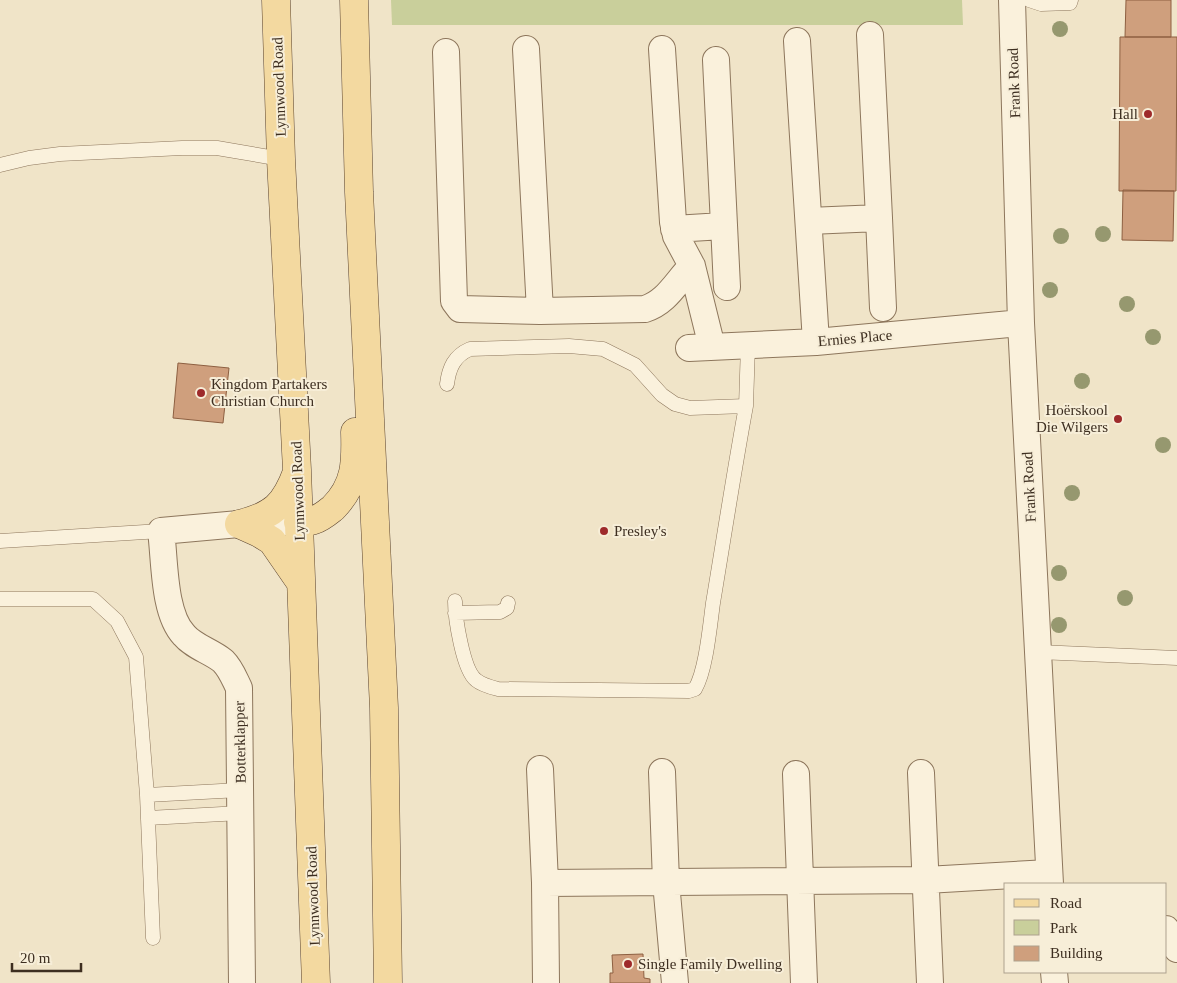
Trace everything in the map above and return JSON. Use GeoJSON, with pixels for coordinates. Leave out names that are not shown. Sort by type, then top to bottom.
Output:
{"type":"FeatureCollection","features":[{"type":"Feature","properties":{"kind":"main road","name":"Lynnwood Road"},"geometry":{"type":"LineString","coordinates":[[276,0],[281,159],[297,470],[316,983]]}},
{"type":"Feature","properties":{"kind":"main road"},"geometry":{"type":"LineString","coordinates":[[354,0],[359,192],[384,708],[388,983]]}},
{"type":"Feature","properties":{"kind":"main road"},"geometry":{"type":"LineString","coordinates":[[298,522],[315,520],[329,511],[343,497],[352,480],[356,455],[352,338],[359,192]]}},
{"type":"Feature","properties":{"kind":"main road"},"geometry":{"type":"LineString","coordinates":[[239,524],[258,520],[280,504],[289,493],[297,470]]}},
{"type":"Feature","properties":{"kind":"main road"},"geometry":{"type":"LineString","coordinates":[[239,524],[272,541],[301,583]]}},
{"type":"Feature","properties":{"kind":"street","name":"Frank Road"},"geometry":{"type":"LineString","coordinates":[[1012,0],[1021,323],[1050,879]]}},
{"type":"Feature","properties":{"kind":"street"},"geometry":{"type":"LineString","coordinates":[[870,35],[883,308]]}},
{"type":"Feature","properties":{"kind":"street"},"geometry":{"type":"LineString","coordinates":[[797,41],[816,342]]}},
{"type":"Feature","properties":{"kind":"street"},"geometry":{"type":"LineString","coordinates":[[446,52],[454,301],[460,309],[466,310],[540,311],[645,309],[665,298],[692,266],[674,229],[662,48]]}},
{"type":"Feature","properties":{"kind":"street"},"geometry":{"type":"LineString","coordinates":[[526,49],[540,311]]}},
{"type":"Feature","properties":{"kind":"street"},"geometry":{"type":"LineString","coordinates":[[716,60],[726,287]]}},
{"type":"Feature","properties":{"kind":"street"},"geometry":{"type":"LineString","coordinates":[[809,221],[879,218]]}},
{"type":"Feature","properties":{"kind":"street"},"geometry":{"type":"LineString","coordinates":[[674,229],[723,226]]}},
{"type":"Feature","properties":{"kind":"street","name":"Ernies Place"},"geometry":{"type":"LineString","coordinates":[[692,266],[701,347],[816,342],[1021,323]]}},
{"type":"Feature","properties":{"kind":"street"},"geometry":{"type":"LineString","coordinates":[[161,531],[239,524],[298,522]]}},
{"type":"Feature","properties":{"kind":"street","name":"Botterklapper"},"geometry":{"type":"LineString","coordinates":[[161,531],[167,589],[177,627],[185,637],[222,660],[230,670],[238,688],[242,983]]}},
{"type":"Feature","properties":{"kind":"street"},"geometry":{"type":"LineString","coordinates":[[540,769],[545,883],[546,983]]}},
{"type":"Feature","properties":{"kind":"street"},"geometry":{"type":"LineString","coordinates":[[662,772],[666,882],[675,983]]}},
{"type":"Feature","properties":{"kind":"street"},"geometry":{"type":"LineString","coordinates":[[921,772],[930,983]]}},
{"type":"Feature","properties":{"kind":"street"},"geometry":{"type":"LineString","coordinates":[[796,774],[804,983]]}},
{"type":"Feature","properties":{"kind":"street"},"geometry":{"type":"LineString","coordinates":[[545,883],[1050,879]]}},
{"type":"Feature","properties":{"kind":"street"},"geometry":{"type":"LineString","coordinates":[[1167,930],[1177,949]]}},
{"type":"Feature","properties":{"kind":"lane"},"geometry":{"type":"LineString","coordinates":[[1029,0],[1041,4],[1070,3],[1071,0]]}},
{"type":"Feature","properties":{"kind":"lane"},"geometry":{"type":"LineString","coordinates":[[0,165],[29,158],[60,154],[182,148],[217,148],[281,159]]}},
{"type":"Feature","properties":{"kind":"lane"},"geometry":{"type":"LineString","coordinates":[[508,603],[507,608],[500,612],[455,607],[468,669],[475,679],[483,684],[498,689],[689,691],[695,689],[700,678],[707,643],[729,496],[746,406],[748,344]]}},
{"type":"Feature","properties":{"kind":"lane"},"geometry":{"type":"LineString","coordinates":[[447,384],[452,363],[464,352],[470,350],[569,346],[603,349],[635,364],[662,395],[676,404],[690,408],[746,406]]}},
{"type":"Feature","properties":{"kind":"lane"},"geometry":{"type":"LineString","coordinates":[[0,541],[161,531]]}},
{"type":"Feature","properties":{"kind":"lane"},"geometry":{"type":"LineString","coordinates":[[0,599],[92,599],[117,621],[136,657],[147,795],[153,938]]}},
{"type":"Feature","properties":{"kind":"lane"},"geometry":{"type":"LineString","coordinates":[[1038,652],[1177,658]]}},
{"type":"Feature","properties":{"kind":"lane"},"geometry":{"type":"LineString","coordinates":[[147,795],[240,801]]}},
{"type":"Feature","properties":{"kind":"lane"},"geometry":{"type":"LineString","coordinates":[[148,818],[240,801]]}},
{"type":"Feature","properties":{"kind":"green space"},"geometry":{"type":"Polygon","coordinates":[[[391,0],[962,0],[963,25],[392,25],[391,0]]]}},
{"type":"Feature","properties":{"kind":"building"},"geometry":{"type":"Polygon","coordinates":[[[1126,0],[1171,0],[1171,37],[1125,37],[1126,0]]]}},
{"type":"Feature","properties":{"kind":"building","name":"Hall"},"geometry":{"type":"Polygon","coordinates":[[[1120,37],[1177,37],[1176,191],[1119,191],[1120,37]]]}},
{"type":"Feature","properties":{"kind":"building"},"geometry":{"type":"Polygon","coordinates":[[[1123,190],[1174,191],[1173,241],[1122,240],[1123,190]]]}},
{"type":"Feature","properties":{"kind":"building","name":"Kingdom Partakers Christian Church"},"geometry":{"type":"Polygon","coordinates":[[[178,363],[229,368],[223,423],[173,418],[178,363]]]}},
{"type":"Feature","properties":{"kind":"building","name":"Single Family Dwelling"},"geometry":{"type":"Polygon","coordinates":[[[643,954],[644,978],[650,979],[650,983],[610,983],[610,973],[613,973],[612,955],[643,954]]]}},
{"type":"Feature","properties":{"kind":"place","name":"Hall"},"geometry":{"type":"Point","coordinates":[1148,114]}},
{"type":"Feature","properties":{"kind":"place","name":"Kingdom Partakers Christian Church"},"geometry":{"type":"Point","coordinates":[201,393]}},
{"type":"Feature","properties":{"kind":"place","name":"Hoërskool Die Wilgers"},"geometry":{"type":"Point","coordinates":[1118,419]}},
{"type":"Feature","properties":{"kind":"place","name":"Presley's"},"geometry":{"type":"Point","coordinates":[604,531]}},
{"type":"Feature","properties":{"kind":"place","name":"Single Family Dwelling"},"geometry":{"type":"Point","coordinates":[628,964]}}]}
